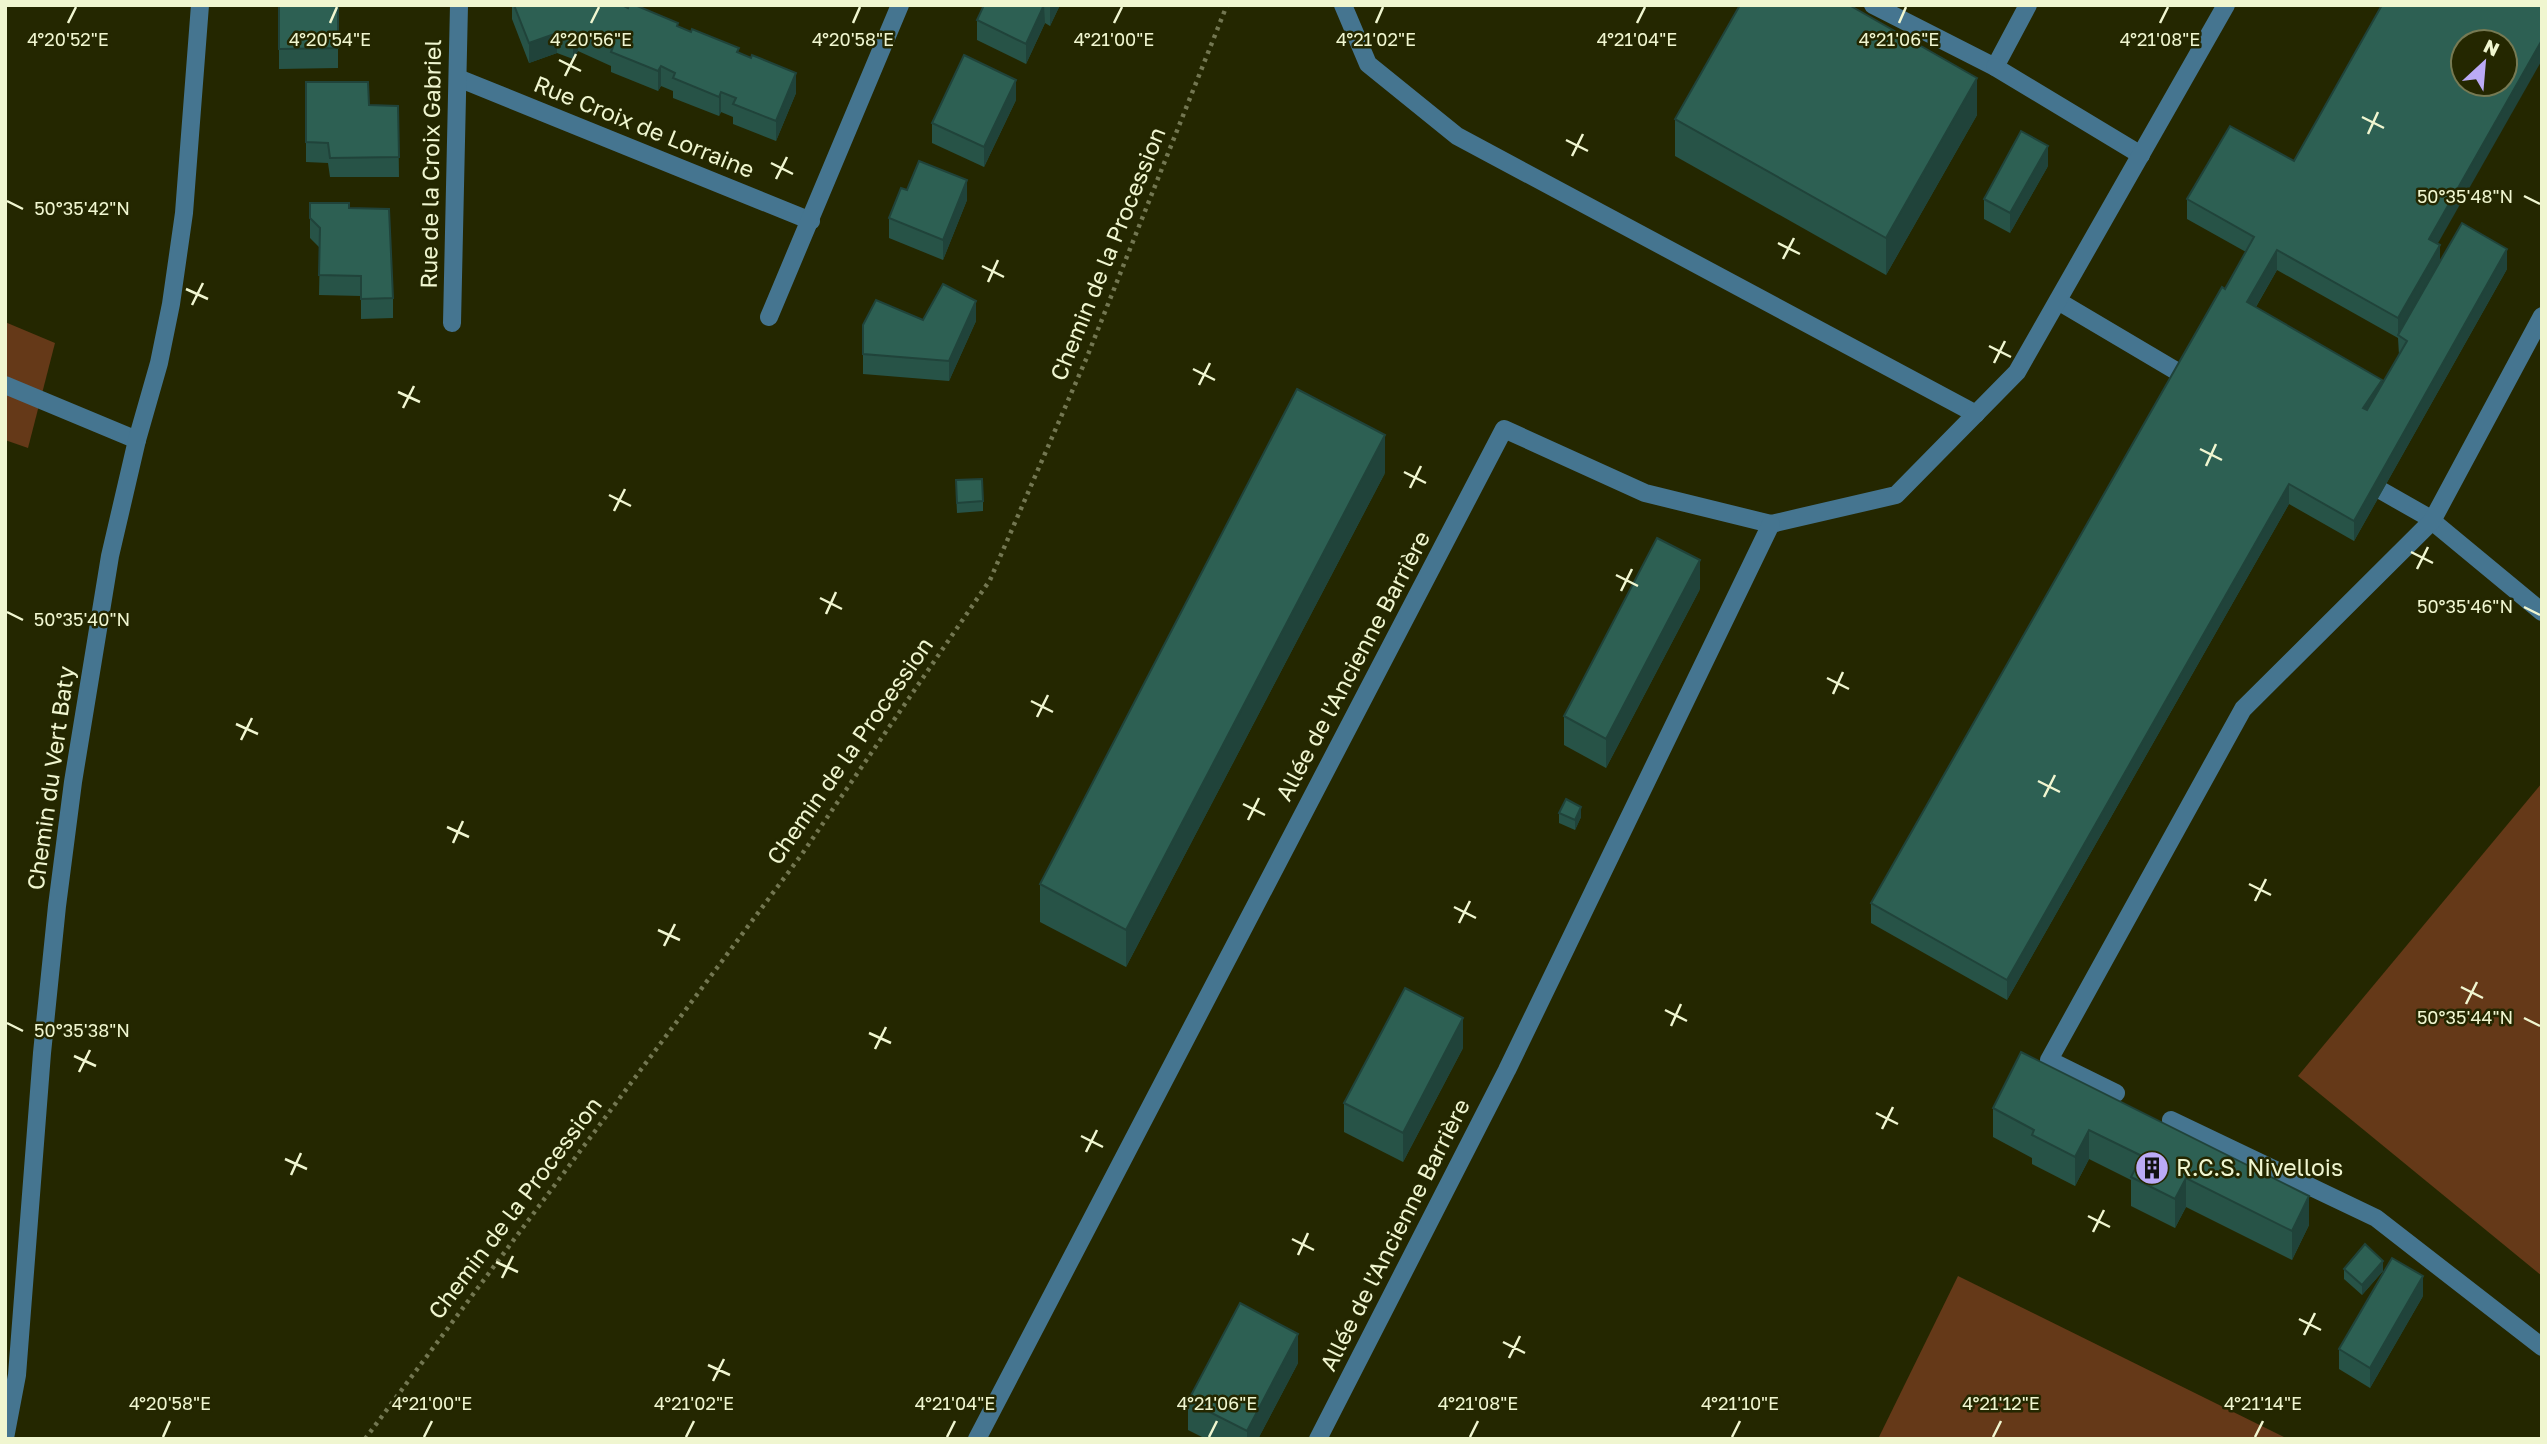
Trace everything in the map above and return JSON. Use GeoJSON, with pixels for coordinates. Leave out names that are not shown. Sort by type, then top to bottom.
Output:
{"type":"FeatureCollection","features":[{"type":"Feature","properties":{"kind":"street","name":"Chemin du Vert Baty"},"geometry":{"type":"LineString","coordinates":[[5,1438],[17,1375],[42,1053],[73,782],[110,556],[137,440],[159,363],[184,213],[200,5]]}},
{"type":"Feature","properties":{"kind":"street","name":"Rue de la Croix Gabriel"},"geometry":{"type":"LineString","coordinates":[[452,323],[459,5]]}},
{"type":"Feature","properties":{"kind":"street"},"geometry":{"type":"LineString","coordinates":[[769,317],[900,5]]}},
{"type":"Feature","properties":{"kind":"street"},"geometry":{"type":"LineString","coordinates":[[1343,5],[1368,64],[1457,136],[1976,415]]}},
{"type":"Feature","properties":{"kind":"street"},"geometry":{"type":"LineString","coordinates":[[1873,5],[1995,67],[2141,155]]}},
{"type":"Feature","properties":{"kind":"street"},"geometry":{"type":"LineString","coordinates":[[1995,67],[2028,5]]}},
{"type":"Feature","properties":{"kind":"street","name":"Allée de l'Ancienne Barrière"},"geometry":{"type":"LineString","coordinates":[[977,1439],[1504,429],[1645,493],[1771,524],[1896,495],[2017,372],[2226,5]]}},
{"type":"Feature","properties":{"kind":"street","name":"Rue Croix de Lorraine"},"geometry":{"type":"LineString","coordinates":[[458,78],[811,221]]}},
{"type":"Feature","properties":{"kind":"street"},"geometry":{"type":"LineString","coordinates":[[2058,301],[2183,374]]}},
{"type":"Feature","properties":{"kind":"street"},"geometry":{"type":"LineString","coordinates":[[2116,1093],[2049,1060],[2242,709],[2432,521],[2542,316]]}},
{"type":"Feature","properties":{"kind":"street"},"geometry":{"type":"LineString","coordinates":[[5,385],[137,440]]}},
{"type":"Feature","properties":{"kind":"street"},"geometry":{"type":"LineString","coordinates":[[2382,491],[2432,521],[2542,612]]}},
{"type":"Feature","properties":{"kind":"street","name":"Allée de l'Ancienne Barrière"},"geometry":{"type":"LineString","coordinates":[[1318,1439],[1507,1070],[1771,524]]}},
{"type":"Feature","properties":{"kind":"street"},"geometry":{"type":"LineString","coordinates":[[2171,1120],[2376,1217],[2542,1347]]}},
{"type":"Feature","properties":{"kind":"path","name":"Chemin de la Procession"},"geometry":{"type":"LineString","coordinates":[[365,1439],[802,854],[990,580],[1087,358],[1227,5]]}},
{"type":"Feature","properties":{"kind":"shaded area"},"geometry":{"type":"Polygon","coordinates":[[[5,322],[55,343],[28,448],[5,440],[5,322]]]}},
{"type":"Feature","properties":{"kind":"shaded area"},"geometry":{"type":"Polygon","coordinates":[[[2542,783],[2542,1276],[2298,1076],[2542,783]]]}},
{"type":"Feature","properties":{"kind":"shaded area"},"geometry":{"type":"Polygon","coordinates":[[[1958,1276],[2288,1439],[1878,1439],[1958,1276]]]}},
{"type":"Feature","properties":{"kind":"building"},"geometry":{"type":"Polygon","coordinates":[[[279,5],[338,5],[338,48],[279,49],[279,5]]]}},
{"type":"Feature","properties":{"kind":"building"},"geometry":{"type":"Polygon","coordinates":[[[514,5],[622,5],[628,8],[629,5],[635,5],[678,23],[677,26],[691,32],[692,29],[739,48],[737,52],[751,58],[752,55],[796,73],[776,121],[733,104],[736,98],[721,92],[719,97],[673,78],[675,73],[661,66],[658,71],[611,52],[613,47],[578,32],[573,39],[557,33],[529,43],[514,5]]]}},
{"type":"Feature","properties":{"kind":"building"},"geometry":{"type":"Polygon","coordinates":[[[984,5],[1044,5],[1026,44],[977,20],[984,5]]]}},
{"type":"Feature","properties":{"kind":"building"},"geometry":{"type":"Polygon","coordinates":[[[1740,5],[1849,5],[1977,78],[1886,238],[1675,119],[1740,5]]]}},
{"type":"Feature","properties":{"kind":"building"},"geometry":{"type":"Polygon","coordinates":[[[2382,5],[2542,5],[2542,40],[2519,81],[2519,28],[2449,28],[2449,98],[2509,98],[2429,239],[2440,245],[2398,318],[2277,250],[2247,302],[2382,380],[2363,408],[2367,410],[2407,341],[2398,335],[2462,223],[2507,249],[2354,521],[2289,484],[2007,980],[1871,903],[2222,287],[2225,289],[2254,237],[2187,199],[2230,126],[2294,161],[2382,5]]]}},
{"type":"Feature","properties":{"kind":"building"},"geometry":{"type":"Polygon","coordinates":[[[964,55],[1016,80],[984,147],[932,123],[964,55]]]}},
{"type":"Feature","properties":{"kind":"building"},"geometry":{"type":"Polygon","coordinates":[[[306,82],[368,82],[369,105],[398,106],[399,157],[330,158],[328,143],[306,142],[306,82]]]}},
{"type":"Feature","properties":{"kind":"building"},"geometry":{"type":"Polygon","coordinates":[[[2021,131],[2048,146],[2010,213],[1984,199],[2021,131]]]}},
{"type":"Feature","properties":{"kind":"building"},"geometry":{"type":"Polygon","coordinates":[[[919,161],[967,180],[943,240],[889,218],[901,188],[907,190],[919,161]]]}},
{"type":"Feature","properties":{"kind":"building"},"geometry":{"type":"Polygon","coordinates":[[[310,203],[349,203],[349,208],[389,209],[393,298],[361,299],[361,276],[319,275],[320,228],[310,218],[310,203]]]}},
{"type":"Feature","properties":{"kind":"building"},"geometry":{"type":"Polygon","coordinates":[[[943,284],[976,301],[949,361],[863,354],[863,325],[876,300],[923,320],[943,284]]]}},
{"type":"Feature","properties":{"kind":"building"},"geometry":{"type":"Polygon","coordinates":[[[1297,389],[1385,435],[1126,930],[1040,884],[1297,389]]]}},
{"type":"Feature","properties":{"kind":"building"},"geometry":{"type":"Polygon","coordinates":[[[982,479],[983,501],[957,503],[956,480],[982,479]]]}},
{"type":"Feature","properties":{"kind":"building"},"geometry":{"type":"Polygon","coordinates":[[[1657,538],[1700,560],[1606,739],[1564,716],[1657,538]]]}},
{"type":"Feature","properties":{"kind":"building"},"geometry":{"type":"Polygon","coordinates":[[[1566,799],[1581,807],[1575,820],[1559,813],[1566,799]]]}},
{"type":"Feature","properties":{"kind":"building"},"geometry":{"type":"Polygon","coordinates":[[[1405,988],[1463,1018],[1403,1133],[1344,1103],[1405,988]]]}},
{"type":"Feature","properties":{"kind":"building"},"geometry":{"type":"Polygon","coordinates":[[[2021,1052],[2309,1196],[2292,1231],[2186,1178],[2175,1199],[2131,1177],[2142,1156],[2089,1130],[2075,1157],[2032,1135],[2034,1130],[1993,1108],[2021,1052]]]}},
{"type":"Feature","properties":{"kind":"building"},"geometry":{"type":"Polygon","coordinates":[[[2365,1244],[2383,1261],[2362,1285],[2344,1269],[2365,1244]]]}},
{"type":"Feature","properties":{"kind":"building"},"geometry":{"type":"Polygon","coordinates":[[[2392,1258],[2423,1276],[2370,1368],[2339,1349],[2392,1258]]]}},
{"type":"Feature","properties":{"kind":"building"},"geometry":{"type":"Polygon","coordinates":[[[1240,1303],[1298,1334],[1247,1431],[1188,1401],[1240,1303]]]}},
{"type":"Feature","properties":{"kind":"place","name":"R.C.S. Nivellois"},"geometry":{"type":"Point","coordinates":[2152,1168]}}]}
